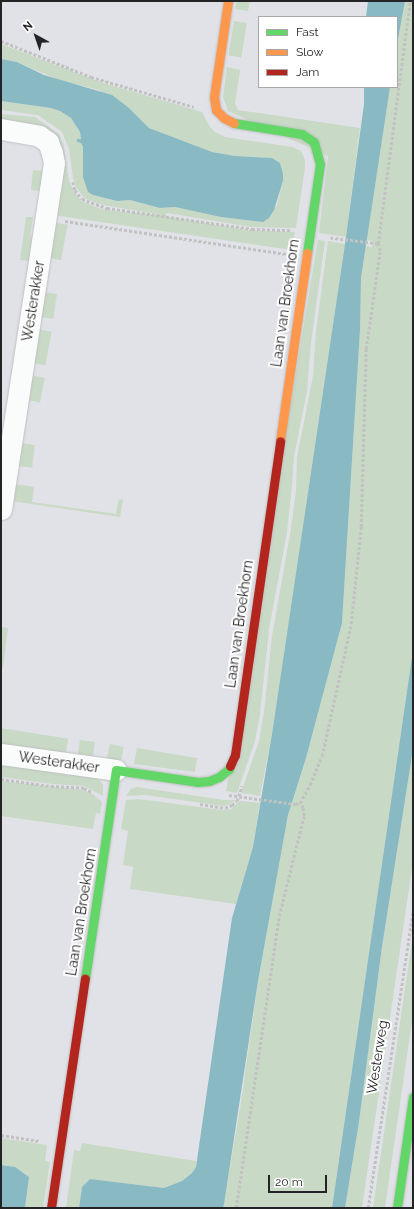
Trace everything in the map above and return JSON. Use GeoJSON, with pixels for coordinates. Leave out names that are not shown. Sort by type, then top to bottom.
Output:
{"type":"FeatureCollection","features":[{"type":"Feature","properties":{"kind":"street"},"geometry":{"type":"LineString","coordinates":[[216,110],[214,97],[228,1]]}},
{"type":"Feature","properties":{"kind":"street","name":"Laan van Broekhorn"},"geometry":{"type":"LineString","coordinates":[[51,1208],[116,770],[198,782],[209,781],[220,777],[229,769],[235,755],[320,164],[314,142],[302,134],[237,124],[224,118],[216,110]]}},
{"type":"Feature","properties":{"kind":"street","name":"Westerakker"},"geometry":{"type":"LineString","coordinates":[[1,129],[40,136],[48,142],[54,163],[1,509]]}},
{"type":"Feature","properties":{"kind":"street","name":"Westerakker"},"geometry":{"type":"LineString","coordinates":[[1,754],[116,770]]}},
{"type":"Feature","properties":{"kind":"street"},"geometry":{"type":"LineString","coordinates":[[397,1208],[413,1097]]}},
{"type":"Feature","properties":{"kind":"path"},"geometry":{"type":"LineString","coordinates":[[300,803],[310,785],[322,756],[351,624],[361,527],[366,349],[379,262],[380,251],[378,244],[410,1]]}},
{"type":"Feature","properties":{"kind":"path"},"geometry":{"type":"LineString","coordinates":[[1,41],[91,77],[185,105],[216,110]]}},
{"type":"Feature","properties":{"kind":"path"},"geometry":{"type":"LineString","coordinates":[[72,180],[75,190],[82,199],[107,208],[252,229],[294,230],[309,233]]}},
{"type":"Feature","properties":{"kind":"path"},"geometry":{"type":"LineString","coordinates":[[46,218],[306,256]]}},
{"type":"Feature","properties":{"kind":"path"},"geometry":{"type":"LineString","coordinates":[[332,238],[378,244]]}},
{"type":"Feature","properties":{"kind":"path"},"geometry":{"type":"LineString","coordinates":[[1,779],[51,786],[84,788],[102,799],[112,799]]}},
{"type":"Feature","properties":{"kind":"path"},"geometry":{"type":"LineString","coordinates":[[251,798],[295,804],[300,803]]}},
{"type":"Feature","properties":{"kind":"path"},"geometry":{"type":"LineString","coordinates":[[236,1208],[279,916],[304,816],[303,808],[300,803]]}},
{"type":"Feature","properties":{"kind":"path","name":"Westerweg"},"geometry":{"type":"LineString","coordinates":[[368,1208],[413,911]]}},
{"type":"Feature","properties":{"kind":"path"},"geometry":{"type":"LineString","coordinates":[[1,1135],[60,1144]]}},
{"type":"Feature","properties":{"kind":"green space"},"geometry":{"type":"Polygon","coordinates":[[[237,1],[250,1],[248,11],[235,9],[237,1]]]}},
{"type":"Feature","properties":{"kind":"green space"},"geometry":{"type":"Polygon","coordinates":[[[405,1],[413,1],[413,650],[332,1208],[223,1208],[241,1102],[258,981],[288,815],[306,758],[342,623],[360,330],[361,278],[366,246],[372,247],[373,241],[366,240],[390,88],[398,88],[398,40],[405,1]]]}},
{"type":"Feature","properties":{"kind":"green space"},"geometry":{"type":"Polygon","coordinates":[[[234,21],[247,23],[241,58],[229,56],[234,21]]]}},
{"type":"Feature","properties":{"kind":"green space"},"geometry":{"type":"Polygon","coordinates":[[[1,44],[100,82],[202,112],[210,127],[215,132],[225,137],[292,147],[301,151],[305,160],[305,167],[296,228],[251,227],[167,213],[165,215],[169,217],[247,230],[295,232],[292,250],[53,215],[61,160],[1,124],[1,114],[35,117],[59,134],[64,146],[69,181],[81,201],[101,209],[162,215],[103,205],[84,198],[76,187],[73,178],[69,149],[62,132],[38,115],[1,110],[1,101],[51,108],[60,111],[71,118],[80,132],[81,139],[77,142],[81,143],[83,147],[93,195],[117,201],[130,200],[160,208],[175,207],[221,217],[263,222],[277,205],[283,181],[272,158],[235,156],[212,152],[149,128],[129,108],[99,90],[59,80],[17,62],[1,59],[1,44]]]}},
{"type":"Feature","properties":{"kind":"green space"},"geometry":{"type":"Polygon","coordinates":[[[227,67],[240,70],[235,103],[238,110],[360,128],[346,237],[319,233],[328,156],[228,111],[223,97],[227,67]]]}},
{"type":"Feature","properties":{"kind":"green space"},"geometry":{"type":"Polygon","coordinates":[[[33,170],[43,171],[41,191],[31,190],[33,170]]]}},
{"type":"Feature","properties":{"kind":"green space"},"geometry":{"type":"Polygon","coordinates":[[[26,217],[33,217],[30,236],[34,237],[30,261],[20,260],[26,217]]]}},
{"type":"Feature","properties":{"kind":"green space"},"geometry":{"type":"Polygon","coordinates":[[[53,222],[68,225],[61,260],[46,257],[53,222]]]}},
{"type":"Feature","properties":{"kind":"green space"},"geometry":{"type":"Polygon","coordinates":[[[318,240],[325,241],[311,343],[307,391],[294,456],[287,532],[269,629],[260,714],[255,741],[237,793],[226,791],[318,240]]]}},
{"type":"Feature","properties":{"kind":"green space"},"geometry":{"type":"Polygon","coordinates":[[[328,241],[345,244],[272,734],[260,796],[241,793],[259,741],[264,712],[272,636],[291,529],[296,490],[297,457],[313,376],[316,331],[328,241]]]}},
{"type":"Feature","properties":{"kind":"green space"},"geometry":{"type":"Polygon","coordinates":[[[42,292],[57,294],[53,319],[39,317],[42,292]]]}},
{"type":"Feature","properties":{"kind":"green space"},"geometry":{"type":"Polygon","coordinates":[[[37,329],[52,332],[45,365],[31,362],[37,329]]]}},
{"type":"Feature","properties":{"kind":"green space"},"geometry":{"type":"Polygon","coordinates":[[[30,375],[45,378],[40,402],[25,400],[30,375]]]}},
{"type":"Feature","properties":{"kind":"green space"},"geometry":{"type":"Polygon","coordinates":[[[19,443],[35,445],[32,468],[16,466],[19,443]]]}},
{"type":"Feature","properties":{"kind":"green space"},"geometry":{"type":"Polygon","coordinates":[[[14,484],[34,487],[32,502],[116,514],[119,499],[123,500],[120,517],[11,501],[14,484]]]}},
{"type":"Feature","properties":{"kind":"green space"},"geometry":{"type":"Polygon","coordinates":[[[1,627],[8,628],[3,668],[1,667],[1,627]]]}},
{"type":"Feature","properties":{"kind":"green space"},"geometry":{"type":"Polygon","coordinates":[[[1,728],[68,739],[66,754],[1,744],[1,728]]]}},
{"type":"Feature","properties":{"kind":"green space"},"geometry":{"type":"Polygon","coordinates":[[[80,740],[95,742],[93,757],[78,755],[80,740]]]}},
{"type":"Feature","properties":{"kind":"green space"},"geometry":{"type":"Polygon","coordinates":[[[110,744],[124,747],[120,763],[107,760],[110,744]]]}},
{"type":"Feature","properties":{"kind":"green space"},"geometry":{"type":"Polygon","coordinates":[[[137,748],[197,758],[195,772],[134,764],[137,748]]]}},
{"type":"Feature","properties":{"kind":"green space"},"geometry":{"type":"Polygon","coordinates":[[[413,749],[413,861],[362,1208],[345,1208],[359,1122],[382,947],[413,749]]]}},
{"type":"Feature","properties":{"kind":"green space"},"geometry":{"type":"Polygon","coordinates":[[[1,761],[5,761],[5,765],[97,777],[103,785],[103,796],[84,786],[53,784],[1,777],[1,761]]]}},
{"type":"Feature","properties":{"kind":"green space"},"geometry":{"type":"Polygon","coordinates":[[[1,781],[83,790],[93,794],[102,802],[100,814],[96,813],[93,829],[1,816],[1,781]]]}},
{"type":"Feature","properties":{"kind":"green space"},"geometry":{"type":"Polygon","coordinates":[[[137,787],[224,800],[236,800],[223,806],[145,795],[126,796],[131,789],[137,787]]]}},
{"type":"Feature","properties":{"kind":"green space"},"geometry":{"type":"Polygon","coordinates":[[[139,799],[222,810],[231,809],[240,801],[260,803],[253,847],[236,904],[130,889],[133,867],[123,865],[128,831],[121,829],[126,800],[139,799]]]}},
{"type":"Feature","properties":{"kind":"green space"},"geometry":{"type":"Polygon","coordinates":[[[413,934],[413,1014],[385,1208],[373,1208],[413,934]]]}},
{"type":"Feature","properties":{"kind":"green space"},"geometry":{"type":"Polygon","coordinates":[[[1,1138],[47,1145],[45,1161],[50,1162],[43,1208],[25,1208],[29,1177],[15,1167],[1,1165],[1,1138]]]}},
{"type":"Feature","properties":{"kind":"green space"},"geometry":{"type":"Polygon","coordinates":[[[82,1143],[196,1161],[196,1167],[192,1173],[182,1181],[164,1188],[90,1179],[82,1187],[79,1208],[66,1208],[74,1150],[80,1151],[82,1143]]]}},
{"type":"Feature","properties":{"kind":"water"},"geometry":{"type":"Polygon","coordinates":[[[368,1],[405,1],[398,40],[398,16],[366,16],[368,1]]]}},
{"type":"Feature","properties":{"kind":"water"},"geometry":{"type":"Polygon","coordinates":[[[1,59],[17,62],[44,75],[112,95],[129,108],[149,128],[212,152],[235,156],[272,158],[280,163],[283,174],[283,181],[274,210],[269,218],[263,222],[221,217],[175,207],[160,208],[130,200],[117,201],[93,195],[88,192],[83,177],[83,147],[81,143],[77,142],[77,139],[81,139],[80,132],[71,118],[60,111],[51,108],[1,101],[1,59]]]}},
{"type":"Feature","properties":{"kind":"water"},"geometry":{"type":"Polygon","coordinates":[[[364,88],[390,88],[361,278],[360,330],[342,623],[306,758],[288,815],[258,981],[223,1208],[79,1208],[82,1187],[90,1179],[164,1188],[182,1181],[192,1173],[196,1167],[232,918],[253,847],[272,734],[345,244],[364,104],[364,88]]]}},
{"type":"Feature","properties":{"kind":"water"},"geometry":{"type":"Polygon","coordinates":[[[413,650],[413,749],[382,947],[359,1122],[345,1208],[332,1208],[413,650]]]}},
{"type":"Feature","properties":{"kind":"water"},"geometry":{"type":"Polygon","coordinates":[[[1,1165],[15,1167],[29,1177],[25,1208],[1,1208],[1,1165]]]}},
{"type":"Feature","properties":{"kind":"traffic: fast"},"geometry":{"type":"LineString","coordinates":[[234,123],[302,134],[314,142],[320,164],[307,253]]}},
{"type":"Feature","properties":{"kind":"traffic: fast"},"geometry":{"type":"LineString","coordinates":[[85,979],[116,770],[198,782],[209,781],[219,777],[229,769],[230,766]]}},
{"type":"Feature","properties":{"kind":"traffic: fast"},"geometry":{"type":"LineString","coordinates":[[397,1208],[413,1097]]}},
{"type":"Feature","properties":{"kind":"traffic: slow"},"geometry":{"type":"LineString","coordinates":[[228,1],[214,97],[216,110],[224,118],[234,123]]}},
{"type":"Feature","properties":{"kind":"traffic: slow"},"geometry":{"type":"LineString","coordinates":[[280,441],[307,253]]}},
{"type":"Feature","properties":{"kind":"traffic: jam"},"geometry":{"type":"LineString","coordinates":[[230,766],[235,755],[280,441]]}},
{"type":"Feature","properties":{"kind":"traffic: jam"},"geometry":{"type":"LineString","coordinates":[[51,1208],[85,979]]}}]}
